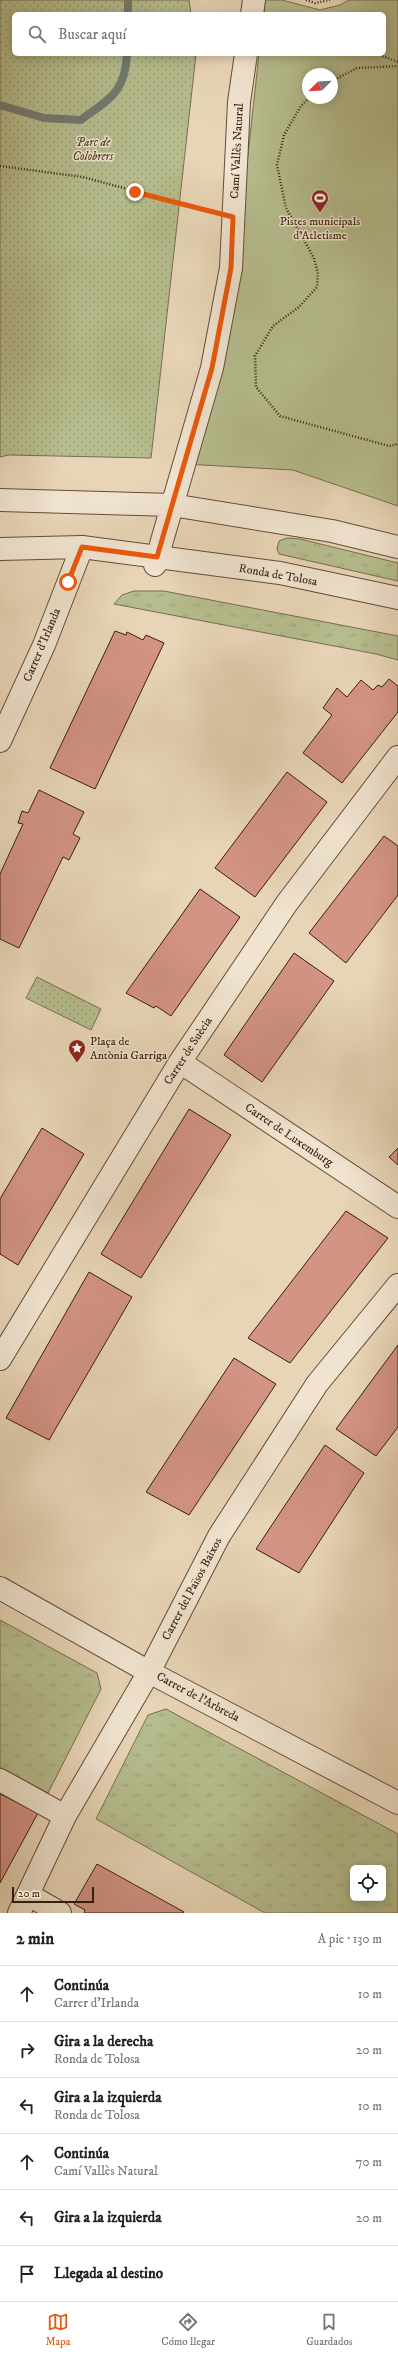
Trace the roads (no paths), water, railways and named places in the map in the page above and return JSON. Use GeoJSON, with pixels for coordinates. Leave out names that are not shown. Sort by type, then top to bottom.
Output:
{"type":"FeatureCollection","features":[{"type":"Feature","properties":{"kind":"street"},"geometry":{"type":"LineString","coordinates":[[252,12],[254,0]]}},
{"type":"Feature","properties":{"kind":"street","name":"Camí Vallès Natural"},"geometry":{"type":"LineString","coordinates":[[172,505],[212,368],[231,268],[239,102],[246,56]]}},
{"type":"Feature","properties":{"kind":"street"},"geometry":{"type":"LineString","coordinates":[[0,500],[172,505],[332,531],[398,547]]}},
{"type":"Feature","properties":{"kind":"street"},"geometry":{"type":"LineString","coordinates":[[156,561],[172,505]]}},
{"type":"Feature","properties":{"kind":"street","name":"Ronda de Tolosa"},"geometry":{"type":"LineString","coordinates":[[0,549],[82,547],[156,561],[280,573],[398,598]]}},
{"type":"Feature","properties":{"kind":"street","name":"Carrer d'Irlanda"},"geometry":{"type":"LineString","coordinates":[[0,741],[44,645],[82,547]]}},
{"type":"Feature","properties":{"kind":"street","name":"Carrer de Suècia"},"geometry":{"type":"LineString","coordinates":[[0,1359],[180,1062],[287,903],[398,757]]}},
{"type":"Feature","properties":{"kind":"street","name":"Carrer de Luxemburg"},"geometry":{"type":"LineString","coordinates":[[180,1062],[398,1207]]}},
{"type":"Feature","properties":{"kind":"street","name":"Carrer del Països Baixos"},"geometry":{"type":"LineString","coordinates":[[24,1904],[66,1816],[149,1672],[219,1536],[317,1384],[398,1285]]}},
{"type":"Feature","properties":{"kind":"street","name":"Carrer de l'Arbreda"},"geometry":{"type":"LineString","coordinates":[[0,1588],[149,1672],[397,1800]]}},
{"type":"Feature","properties":{"kind":"street"},"geometry":{"type":"LineString","coordinates":[[0,1780],[66,1816]]}},
{"type":"Feature","properties":{"kind":"street"},"geometry":{"type":"LineString","coordinates":[[24,1904],[60,1913]]}},
{"type":"Feature","properties":{"kind":"waterway"},"geometry":{"type":"LineString","coordinates":[[128,0],[128,12]]}},
{"type":"Feature","properties":{"kind":"waterway"},"geometry":{"type":"LineString","coordinates":[[0,105],[44,118],[81,120],[108,100],[114,93],[123,78],[127,56]]}},
{"type":"Feature","properties":{"kind":"place","name":"Pistes municipals d'Atletisme"},"geometry":{"type":"Point","coordinates":[320,213]}},
{"type":"Feature","properties":{"kind":"place","name":"Plaça de Antònia Garriga"},"geometry":{"type":"Point","coordinates":[77,1063]}},
{"type":"Feature","properties":{"kind":"park label","name":"Parc de Colobrers"},"geometry":{"type":"Point","coordinates":[93,149]}}]}
